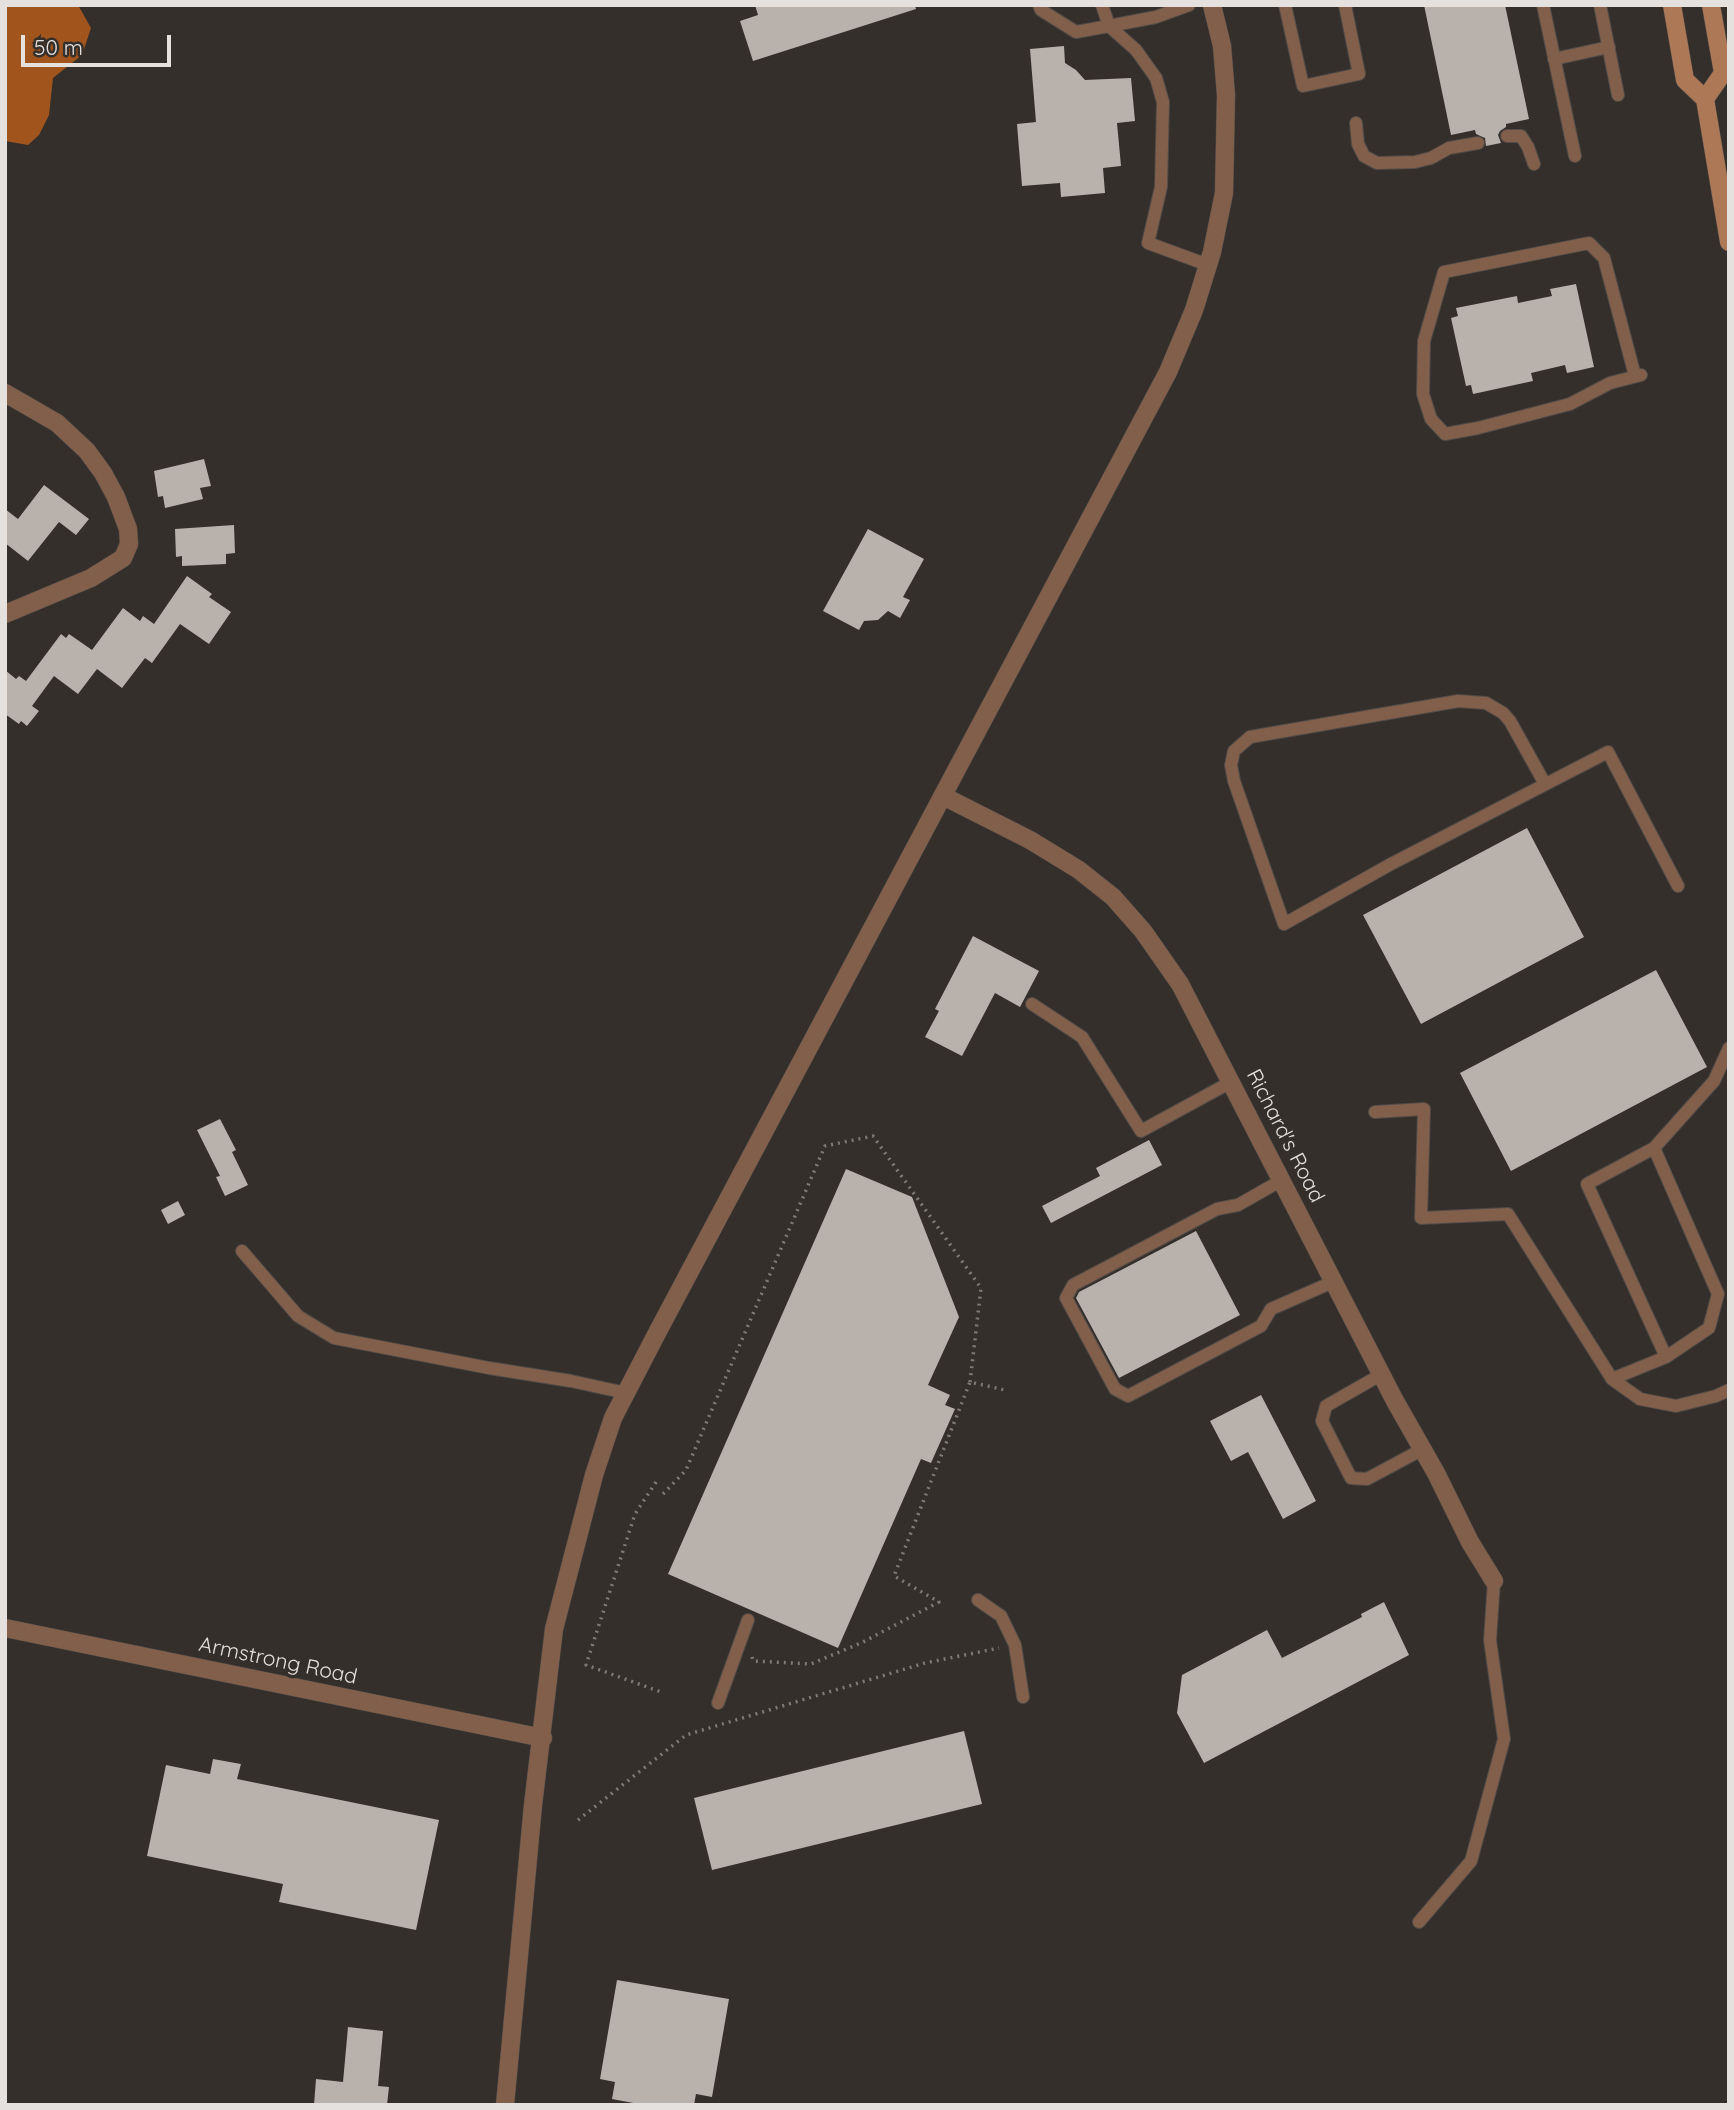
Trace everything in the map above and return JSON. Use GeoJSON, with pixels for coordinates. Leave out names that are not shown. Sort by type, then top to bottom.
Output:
{"type":"FeatureCollection","features":[{"type":"Feature","properties":{"kind":"main road"},"geometry":{"type":"LineString","coordinates":[[1672,5],[1685,80],[1705,100],[1729,242]]}},
{"type":"Feature","properties":{"kind":"main road"},"geometry":{"type":"LineString","coordinates":[[1705,100],[1723,73],[1712,5]]}},
{"type":"Feature","properties":{"kind":"street"},"geometry":{"type":"LineString","coordinates":[[505,2105],[533,1805],[554,1629],[594,1475],[613,1419],[626,1393],[1168,372],[1194,310],[1208,265],[1224,193],[1226,138],[1222,46],[1212,5]]}},
{"type":"Feature","properties":{"kind":"street"},"geometry":{"type":"LineString","coordinates":[[5,393],[57,423],[87,451],[116,497],[128,529],[129,544],[123,558],[92,578],[5,614]]}},
{"type":"Feature","properties":{"kind":"street","name":"Richard's Road"},"geometry":{"type":"LineString","coordinates":[[943,796],[1030,840],[1079,870],[1113,897],[1143,931],[1180,984],[1470,1542],[1494,1581]]}},
{"type":"Feature","properties":{"kind":"street","name":"Armstrong Road"},"geometry":{"type":"LineString","coordinates":[[5,1628],[542,1738]]}},
{"type":"Feature","properties":{"kind":"lane"},"geometry":{"type":"LineString","coordinates":[[1039,5],[1041,10],[1076,32],[1156,17],[1189,5]]}},
{"type":"Feature","properties":{"kind":"lane"},"geometry":{"type":"LineString","coordinates":[[1102,5],[1109,26],[1136,50],[1156,78],[1163,102],[1161,187],[1148,243],[1208,265]]}},
{"type":"Feature","properties":{"kind":"lane"},"geometry":{"type":"LineString","coordinates":[[1285,5],[1303,86],[1359,74],[1345,5]]}},
{"type":"Feature","properties":{"kind":"lane"},"geometry":{"type":"LineString","coordinates":[[1544,5],[1575,156]]}},
{"type":"Feature","properties":{"kind":"lane"},"geometry":{"type":"LineString","coordinates":[[1600,5],[1618,95]]}},
{"type":"Feature","properties":{"kind":"lane"},"geometry":{"type":"LineString","coordinates":[[1554,59],[1608,47]]}},
{"type":"Feature","properties":{"kind":"lane"},"geometry":{"type":"LineString","coordinates":[[1356,122],[1358,144],[1364,156],[1377,163],[1431,159],[1464,137],[1477,138]]}},
{"type":"Feature","properties":{"kind":"lane"},"geometry":{"type":"LineString","coordinates":[[1511,133],[1528,148],[1534,164]]}},
{"type":"Feature","properties":{"kind":"lane"},"geometry":{"type":"LineString","coordinates":[[1589,243],[1604,258],[1638,376],[1610,383],[1570,404],[1445,434],[1431,419],[1423,394],[1424,341],[1444,272],[1589,243]]}},
{"type":"Feature","properties":{"kind":"lane"},"geometry":{"type":"LineString","coordinates":[[1545,784],[1503,713],[1486,703],[1458,701],[1250,737],[1234,751],[1231,765],[1234,781],[1284,924],[1391,864],[1608,752],[1678,886]]}},
{"type":"Feature","properties":{"kind":"lane"},"geometry":{"type":"LineString","coordinates":[[1032,1004],[1082,1037],[1141,1131],[1231,1082]]}},
{"type":"Feature","properties":{"kind":"lane"},"geometry":{"type":"LineString","coordinates":[[1666,1357],[1587,1184],[1654,1147],[1714,1081],[1729,1048]]}},
{"type":"Feature","properties":{"kind":"lane"},"geometry":{"type":"LineString","coordinates":[[1375,1112],[1424,1109],[1421,1218],[1508,1214],[1612,1379],[1640,1399],[1676,1406],[1729,1390]]}},
{"type":"Feature","properties":{"kind":"lane"},"geometry":{"type":"LineString","coordinates":[[1612,1379],[1666,1357],[1709,1328],[1718,1294],[1654,1147]]}},
{"type":"Feature","properties":{"kind":"lane"},"geometry":{"type":"LineString","coordinates":[[1282,1180],[1238,1205],[1217,1209],[1073,1285],[1066,1298],[1115,1389],[1128,1396],[1261,1326],[1271,1309],[1335,1281]]}},
{"type":"Feature","properties":{"kind":"lane"},"geometry":{"type":"LineString","coordinates":[[242,1251],[298,1316],[334,1338],[626,1393]]}},
{"type":"Feature","properties":{"kind":"lane"},"geometry":{"type":"LineString","coordinates":[[1382,1374],[1326,1406],[1322,1421],[1351,1478],[1367,1479],[1423,1449]]}},
{"type":"Feature","properties":{"kind":"lane"},"geometry":{"type":"LineString","coordinates":[[1419,1922],[1471,1861],[1504,1740],[1490,1640],[1494,1581]]}},
{"type":"Feature","properties":{"kind":"lane"},"geometry":{"type":"LineString","coordinates":[[978,1601],[1001,1616],[1015,1645],[1023,1697]]}},
{"type":"Feature","properties":{"kind":"lane"},"geometry":{"type":"LineString","coordinates":[[718,1703],[748,1620]]}},
{"type":"Feature","properties":{"kind":"path"},"geometry":{"type":"LineString","coordinates":[[663,1494],[686,1470],[825,1146],[873,1136],[981,1288],[970,1382],[894,1576],[939,1602],[863,1642],[811,1664],[753,1661],[748,1620]]}},
{"type":"Feature","properties":{"kind":"path"},"geometry":{"type":"LineString","coordinates":[[970,1382],[1005,1390]]}},
{"type":"Feature","properties":{"kind":"path"},"geometry":{"type":"LineString","coordinates":[[656,1482],[635,1514],[586,1665],[664,1693]]}},
{"type":"Feature","properties":{"kind":"path"},"geometry":{"type":"LineString","coordinates":[[578,1820],[686,1735],[925,1663],[1015,1645]]}},
{"type":"Feature","properties":{"kind":"shaded area"},"geometry":{"type":"Polygon","coordinates":[[[5,5],[78,5],[91,28],[82,55],[53,78],[49,115],[39,135],[28,145],[5,141],[5,5]]]}},
{"type":"Feature","properties":{"kind":"building"},"geometry":{"type":"Polygon","coordinates":[[[755,5],[915,5],[916,9],[753,61],[740,21],[758,15],[755,5]]]}},
{"type":"Feature","properties":{"kind":"building"},"geometry":{"type":"Polygon","coordinates":[[[1424,5],[1505,5],[1529,119],[1506,124],[1498,135],[1501,143],[1486,146],[1485,138],[1476,134],[1475,130],[1451,135],[1424,5]]]}},
{"type":"Feature","properties":{"kind":"building"},"geometry":{"type":"Polygon","coordinates":[[[1064,46],[1065,63],[1085,80],[1131,78],[1135,121],[1117,123],[1121,166],[1103,168],[1105,193],[1061,197],[1060,183],[1022,186],[1017,124],[1036,122],[1030,49],[1064,46]]]}},
{"type":"Feature","properties":{"kind":"building"},"geometry":{"type":"Polygon","coordinates":[[[1576,284],[1594,367],[1567,373],[1565,365],[1531,373],[1533,381],[1473,394],[1471,385],[1466,386],[1451,318],[1458,316],[1456,308],[1517,296],[1518,303],[1552,296],[1550,289],[1576,284]]]}},
{"type":"Feature","properties":{"kind":"building"},"geometry":{"type":"Polygon","coordinates":[[[204,459],[211,486],[200,488],[203,499],[165,508],[163,496],[158,497],[154,471],[204,459]]]}},
{"type":"Feature","properties":{"kind":"building"},"geometry":{"type":"Polygon","coordinates":[[[44,485],[89,519],[76,535],[59,522],[28,561],[5,543],[5,509],[18,519],[44,485]]]}},
{"type":"Feature","properties":{"kind":"building"},"geometry":{"type":"Polygon","coordinates":[[[234,525],[235,553],[226,554],[226,564],[182,566],[182,556],[176,557],[175,529],[234,525]]]}},
{"type":"Feature","properties":{"kind":"building"},"geometry":{"type":"Polygon","coordinates":[[[868,529],[924,559],[903,597],[910,600],[900,618],[888,611],[878,620],[864,621],[859,630],[823,611],[868,529]]]}},
{"type":"Feature","properties":{"kind":"building"},"geometry":{"type":"Polygon","coordinates":[[[187,576],[212,594],[209,597],[231,612],[209,644],[180,624],[152,663],[145,658],[122,688],[97,669],[78,694],[54,676],[32,706],[39,711],[27,726],[5,714],[5,670],[16,679],[19,676],[26,681],[61,634],[66,638],[69,634],[92,650],[123,608],[140,621],[143,616],[154,624],[187,576]]]}},
{"type":"Feature","properties":{"kind":"building"},"geometry":{"type":"Polygon","coordinates":[[[1527,828],[1584,937],[1421,1024],[1363,915],[1527,828]]]}},
{"type":"Feature","properties":{"kind":"building"},"geometry":{"type":"Polygon","coordinates":[[[973,936],[1039,971],[1020,1007],[995,993],[962,1056],[925,1037],[939,1011],[935,1009],[973,936]]]}},
{"type":"Feature","properties":{"kind":"building"},"geometry":{"type":"Polygon","coordinates":[[[1656,970],[1707,1067],[1511,1171],[1460,1073],[1656,970]]]}},
{"type":"Feature","properties":{"kind":"building"},"geometry":{"type":"Polygon","coordinates":[[[220,1119],[236,1150],[232,1152],[248,1185],[225,1196],[216,1177],[220,1176],[197,1130],[220,1119]]]}},
{"type":"Feature","properties":{"kind":"building"},"geometry":{"type":"Polygon","coordinates":[[[1149,1140],[1162,1165],[1051,1223],[1042,1206],[1100,1176],[1096,1168],[1149,1140]]]}},
{"type":"Feature","properties":{"kind":"building"},"geometry":{"type":"Polygon","coordinates":[[[846,1169],[912,1197],[959,1317],[928,1385],[950,1395],[945,1405],[955,1409],[931,1463],[921,1459],[838,1648],[668,1574],[846,1169]]]}},
{"type":"Feature","properties":{"kind":"building"},"geometry":{"type":"Polygon","coordinates":[[[178,1201],[185,1215],[168,1224],[161,1210],[178,1201]]]}},
{"type":"Feature","properties":{"kind":"building"},"geometry":{"type":"Polygon","coordinates":[[[1196,1231],[1240,1315],[1119,1378],[1076,1298],[1079,1292],[1196,1231]]]}},
{"type":"Feature","properties":{"kind":"building"},"geometry":{"type":"Polygon","coordinates":[[[1261,1395],[1316,1501],[1283,1519],[1248,1452],[1231,1461],[1210,1421],[1261,1395]]]}},
{"type":"Feature","properties":{"kind":"building"},"geometry":{"type":"Polygon","coordinates":[[[1384,1602],[1409,1655],[1204,1763],[1177,1713],[1182,1675],[1267,1630],[1282,1658],[1362,1617],[1361,1614],[1384,1602]]]}},
{"type":"Feature","properties":{"kind":"building"},"geometry":{"type":"Polygon","coordinates":[[[964,1731],[982,1804],[712,1870],[694,1798],[964,1731]]]}},
{"type":"Feature","properties":{"kind":"building"},"geometry":{"type":"Polygon","coordinates":[[[213,1759],[241,1764],[237,1779],[439,1820],[416,1930],[279,1902],[283,1884],[147,1856],[166,1765],[210,1774],[213,1759]]]}},
{"type":"Feature","properties":{"kind":"building"},"geometry":{"type":"Polygon","coordinates":[[[617,1980],[729,1999],[712,2097],[696,2094],[694,2105],[644,2105],[612,2099],[615,2082],[600,2079],[617,1980]]]}},
{"type":"Feature","properties":{"kind":"building"},"geometry":{"type":"Polygon","coordinates":[[[348,2027],[383,2031],[378,2086],[389,2087],[387,2105],[314,2105],[316,2079],[343,2082],[348,2027]]]}}]}
